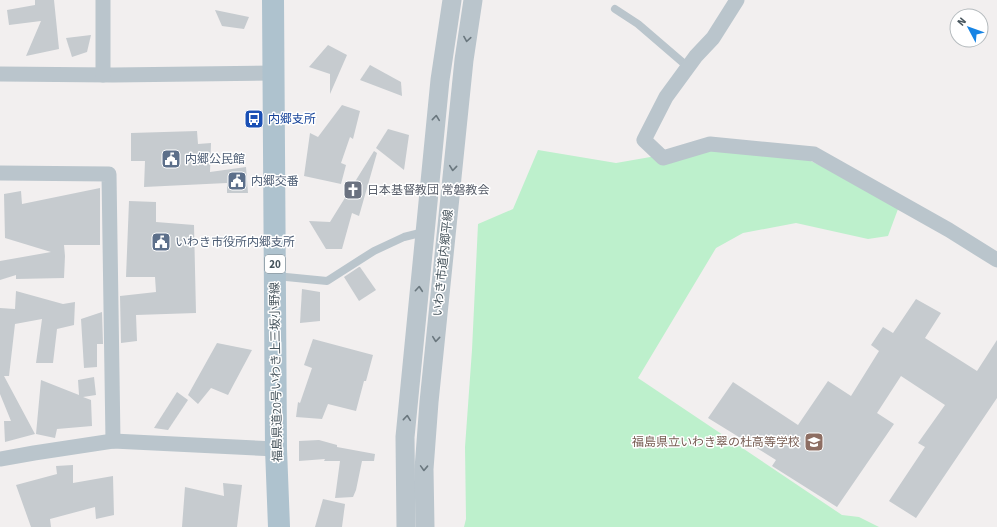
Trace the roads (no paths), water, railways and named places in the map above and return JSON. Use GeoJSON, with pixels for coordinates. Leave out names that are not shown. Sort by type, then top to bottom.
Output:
{"type":"FeatureCollection","features":[{"type":"Feature","properties":{"kind":"main road","name":"福島県道20号いわき上三坂小野線"},"geometry":{"type":"LineString","coordinates":[[273,0],[276,449],[279,527]]}},
{"type":"Feature","properties":{"kind":"street"},"geometry":{"type":"LineString","coordinates":[[103,0],[103,75]]}},
{"type":"Feature","properties":{"kind":"street","name":"いわき市道内郷平線"},"geometry":{"type":"LineString","coordinates":[[406,527],[405,437],[440,80],[452,0]]}},
{"type":"Feature","properties":{"kind":"street","name":"いわき市道内郷平線"},"geometry":{"type":"LineString","coordinates":[[425,527],[424,469],[429,402],[464,60],[473,0]]}},
{"type":"Feature","properties":{"kind":"street"},"geometry":{"type":"LineString","coordinates":[[737,0],[713,38],[688,67],[666,97],[644,140],[663,158],[710,144],[814,154],[949,230],[997,260]]}},
{"type":"Feature","properties":{"kind":"street"},"geometry":{"type":"LineString","coordinates":[[0,74],[103,75],[273,73]]}},
{"type":"Feature","properties":{"kind":"street"},"geometry":{"type":"LineString","coordinates":[[0,173],[109,174],[113,441]]}},
{"type":"Feature","properties":{"kind":"street"},"geometry":{"type":"LineString","coordinates":[[0,459],[34,452],[113,441],[276,449]]}},
{"type":"Feature","properties":{"kind":"lane"},"geometry":{"type":"LineString","coordinates":[[615,9],[638,24],[688,67]]}},
{"type":"Feature","properties":{"kind":"lane"},"geometry":{"type":"LineString","coordinates":[[275,276],[327,281],[374,251],[404,237],[424,232]]}},
{"type":"Feature","properties":{"kind":"place","name":"内郷支所"},"geometry":{"type":"Point","coordinates":[254,119]}},
{"type":"Feature","properties":{"kind":"place","name":"内郷公民館"},"geometry":{"type":"Point","coordinates":[171,159]}},
{"type":"Feature","properties":{"kind":"place","name":"内郷交番"},"geometry":{"type":"Point","coordinates":[237,181]}},
{"type":"Feature","properties":{"kind":"place","name":"日本基督教団 常磐教会"},"geometry":{"type":"Point","coordinates":[353,190]}},
{"type":"Feature","properties":{"kind":"place","name":"いわき市役所内郷支所"},"geometry":{"type":"Point","coordinates":[161,242]}},
{"type":"Feature","properties":{"kind":"place","name":"福島県立いわき翠の杜高等学校"},"geometry":{"type":"Point","coordinates":[814,442]}}]}
